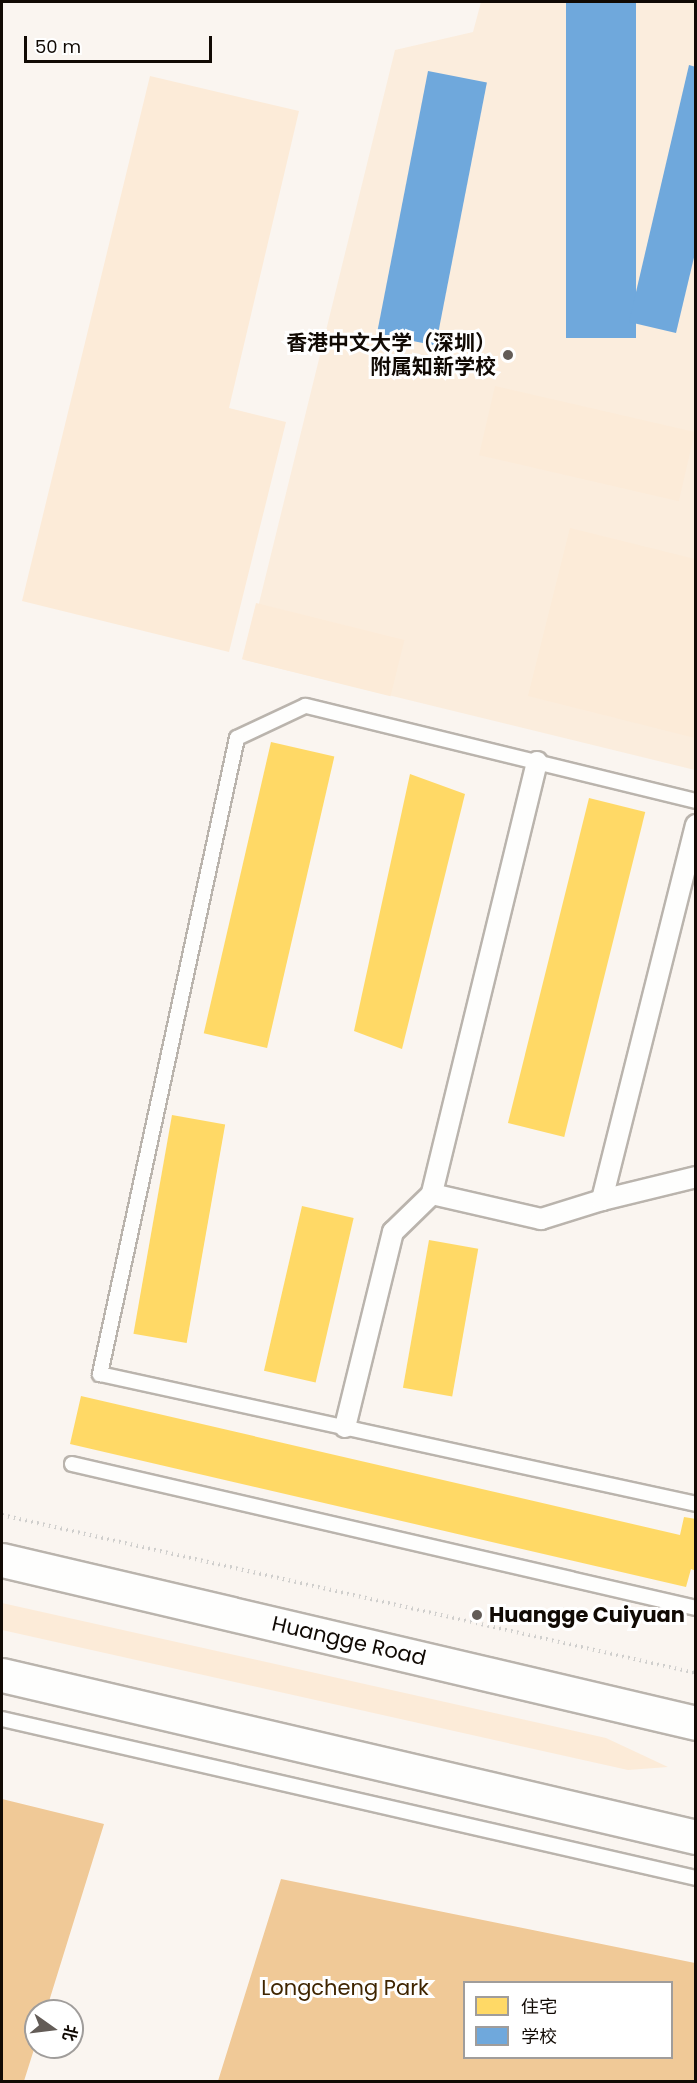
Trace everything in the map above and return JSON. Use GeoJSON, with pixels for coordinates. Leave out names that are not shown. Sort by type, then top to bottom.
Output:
{"type":"FeatureCollection","features":[{"type":"Feature","properties":{"kind":"main road","name":"Huangge Road"},"geometry":{"type":"LineString","coordinates":[[2,1560],[696,1723]]}},
{"type":"Feature","properties":{"kind":"main road"},"geometry":{"type":"LineString","coordinates":[[2,1675],[696,1837]]}},
{"type":"Feature","properties":{"kind":"street"},"geometry":{"type":"LineString","coordinates":[[345,1427],[393,1232],[432,1194],[537,762]]}},
{"type":"Feature","properties":{"kind":"street"},"geometry":{"type":"LineString","coordinates":[[602,1200],[696,825]]}},
{"type":"Feature","properties":{"kind":"street"},"geometry":{"type":"LineString","coordinates":[[432,1194],[541,1219],[602,1200],[696,1177]]}},
{"type":"Feature","properties":{"kind":"lane"},"geometry":{"type":"LineString","coordinates":[[696,801],[305,706],[237,738],[100,1374],[696,1504]]}},
{"type":"Feature","properties":{"kind":"lane"},"geometry":{"type":"LineString","coordinates":[[72,1464],[696,1608]]}},
{"type":"Feature","properties":{"kind":"lane"},"geometry":{"type":"LineString","coordinates":[[2,1719],[696,1878]]}},
{"type":"Feature","properties":{"kind":"path"},"geometry":{"type":"LineString","coordinates":[[2,1515],[696,1673]]}},
{"type":"Feature","properties":{"kind":"shaded area","name":"香港中文大学（深圳） 附属知新学校"},"geometry":{"type":"Polygon","coordinates":[[[481,2],[695,2],[695,770],[245,660],[395,50],[473,32],[481,2]]]}},
{"type":"Feature","properties":{"kind":"shaded area"},"geometry":{"type":"Polygon","coordinates":[[[150,76],[299,111],[229,408],[286,422],[229,652],[22,601],[150,76]]]}},
{"type":"Feature","properties":{"kind":"shaded area"},"geometry":{"type":"Polygon","coordinates":[[[495,386],[695,432],[679,501],[479,455],[495,386]]]}},
{"type":"Feature","properties":{"kind":"shaded area"},"geometry":{"type":"Polygon","coordinates":[[[570,528],[695,559],[695,738],[528,696],[570,528]]]}},
{"type":"Feature","properties":{"kind":"shaded area"},"geometry":{"type":"Polygon","coordinates":[[[256,603],[404,640],[390,696],[242,659],[256,603]]]}},
{"type":"Feature","properties":{"kind":"shaded area"},"geometry":{"type":"Polygon","coordinates":[[[2,1603],[606,1738],[668,1767],[628,1770],[2,1630],[2,1603]]]}},
{"type":"Feature","properties":{"kind":"green space"},"geometry":{"type":"Polygon","coordinates":[[[2,1799],[104,1824],[50,1999],[24,1999],[24,2059],[31,2059],[24,2081],[2,2081],[2,1799]]]}},
{"type":"Feature","properties":{"kind":"green space","name":"Longcheng Park"},"geometry":{"type":"Polygon","coordinates":[[[281,1879],[695,1963],[695,2081],[218,2081],[281,1879]]]}},
{"type":"Feature","properties":{"kind":"building: 住宅"},"geometry":{"type":"Polygon","coordinates":[[[271,742],[334,757],[267,1048],[204,1033],[271,742]]]}},
{"type":"Feature","properties":{"kind":"building: 住宅"},"geometry":{"type":"Polygon","coordinates":[[[410,774],[465,794],[402,1049],[354,1031],[410,774]]]}},
{"type":"Feature","properties":{"kind":"building: 住宅"},"geometry":{"type":"Polygon","coordinates":[[[589,798],[645,812],[564,1137],[508,1123],[589,798]]]}},
{"type":"Feature","properties":{"kind":"building: 住宅"},"geometry":{"type":"Polygon","coordinates":[[[172,1115],[225,1124],[187,1343],[133,1334],[172,1115]]]}},
{"type":"Feature","properties":{"kind":"building: 住宅"},"geometry":{"type":"Polygon","coordinates":[[[302,1206],[354,1218],[316,1383],[264,1371],[302,1206]]]}},
{"type":"Feature","properties":{"kind":"building: 住宅"},"geometry":{"type":"Polygon","coordinates":[[[429,1240],[478,1249],[452,1396],[403,1388],[429,1240]]]}},
{"type":"Feature","properties":{"kind":"building: 住宅"},"geometry":{"type":"Polygon","coordinates":[[[81,1396],[680,1535],[684,1517],[696,1519],[696,1571],[691,1569],[686,1587],[70,1444],[81,1396]]]}},
{"type":"Feature","properties":{"kind":"building: 学校"},"geometry":{"type":"Polygon","coordinates":[[[566,2],[636,2],[636,338],[566,338],[566,2]]]}},
{"type":"Feature","properties":{"kind":"building: 学校"},"geometry":{"type":"Polygon","coordinates":[[[689,65],[696,67],[696,249],[676,333],[629,322],[689,65]]]}},
{"type":"Feature","properties":{"kind":"building: 学校"},"geometry":{"type":"Polygon","coordinates":[[[428,71],[487,82],[436,346],[377,334],[428,71]]]}},
{"type":"Feature","properties":{"kind":"place","name":"香港中文大学（深圳） 附属知新学校"},"geometry":{"type":"Point","coordinates":[508,355]}},
{"type":"Feature","properties":{"kind":"place","name":"Huangge Cuiyuan"},"geometry":{"type":"Point","coordinates":[477,1615]}}]}
